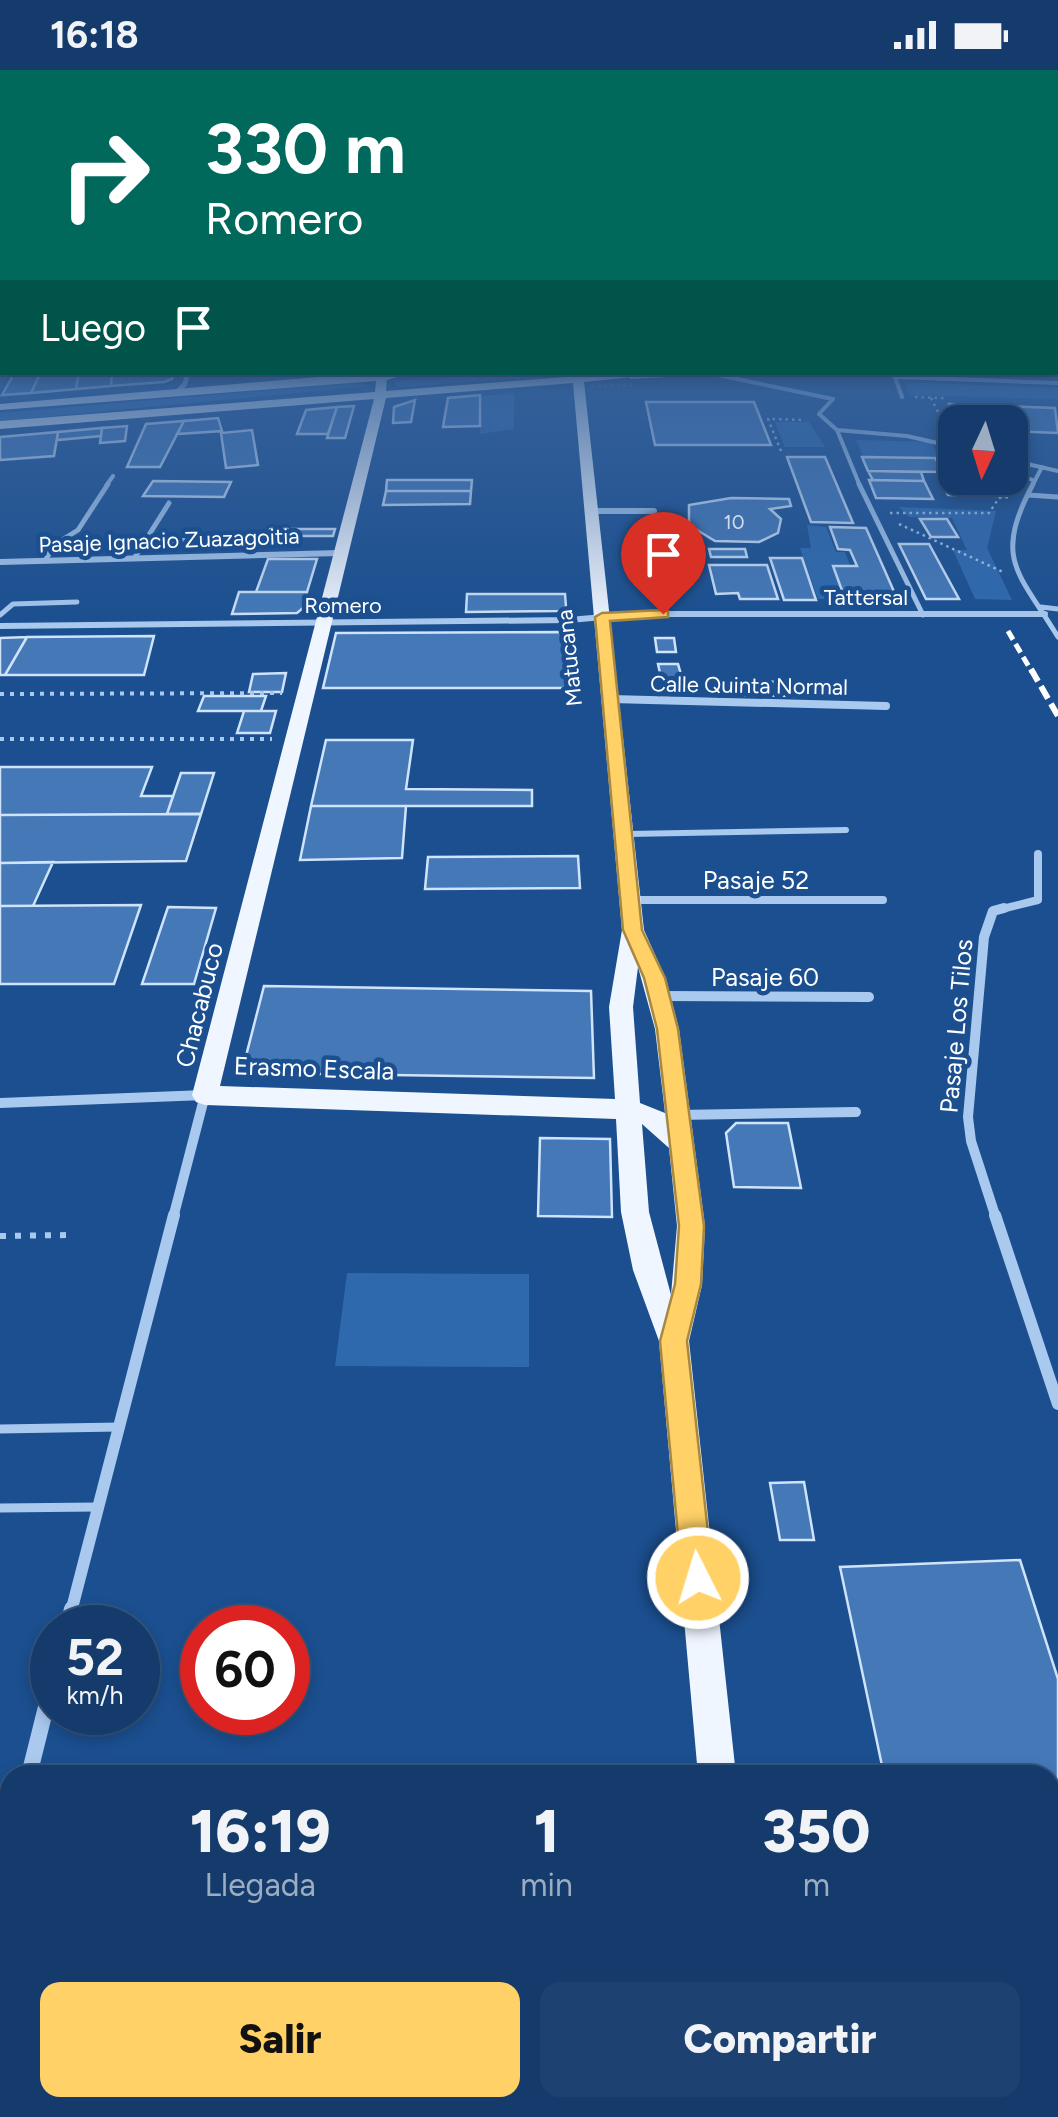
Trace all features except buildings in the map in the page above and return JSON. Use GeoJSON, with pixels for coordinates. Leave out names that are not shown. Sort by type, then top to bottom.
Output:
{"type":"FeatureCollection","features":[{"type":"Feature","properties":{"kind":"main road","name":"Chacabuco"},"geometry":{"type":"LineString","coordinates":[[205,1095],[339,553],[372,436]]}},
{"type":"Feature","properties":{"kind":"main road","name":"Matucana"},"geometry":{"type":"LineString","coordinates":[[584,436],[630,900],[632,930],[621,1006],[640,1240],[646,1270],[674,1341],[717,1765]]}},
{"type":"Feature","properties":{"kind":"main road","name":"Matucana"},"geometry":{"type":"LineString","coordinates":[[632,930],[660,996],[682,1145],[692,1255],[674,1341]]}},
{"type":"Feature","properties":{"kind":"main road","name":"Erasmo Escala"},"geometry":{"type":"LineString","coordinates":[[205,1095],[627,1109]]}},
{"type":"Feature","properties":{"kind":"main road"},"geometry":{"type":"LineString","coordinates":[[627,1109],[652,1118],[682,1145]]}},
{"type":"Feature","properties":{"kind":"street"},"geometry":{"type":"LineString","coordinates":[[901,436],[938,443]]}},
{"type":"Feature","properties":{"kind":"street"},"geometry":{"type":"LineString","coordinates":[[1028,464],[1058,471]]}},
{"type":"Feature","properties":{"kind":"street"},"geometry":{"type":"LineString","coordinates":[[592,511],[654,510]]}},
{"type":"Feature","properties":{"kind":"street","name":"Pasaje Ignacio Zuazagoitia"},"geometry":{"type":"LineString","coordinates":[[0,562],[339,553]]}},
{"type":"Feature","properties":{"kind":"street","name":"Tattersal"},"geometry":{"type":"LineString","coordinates":[[687,614],[1043,611]]}},
{"type":"Feature","properties":{"kind":"street","name":"Romero"},"geometry":{"type":"LineString","coordinates":[[0,626],[687,614]]}},
{"type":"Feature","properties":{"kind":"street","name":"Calle Quinta Normal"},"geometry":{"type":"LineString","coordinates":[[611,699],[886,706]]}},
{"type":"Feature","properties":{"kind":"street","name":"Pasaje Los Tilos"},"geometry":{"type":"LineString","coordinates":[[1038,854],[1038,900],[993,911],[984,937],[968,1117],[977,1164],[1058,1404]]}},
{"type":"Feature","properties":{"kind":"street","name":"Pasaje 52"},"geometry":{"type":"LineString","coordinates":[[630,900],[883,900]]}},
{"type":"Feature","properties":{"kind":"street","name":"Pasaje 60"},"geometry":{"type":"LineString","coordinates":[[660,996],[870,997]]}},
{"type":"Feature","properties":{"kind":"street","name":"Erasmo Escala"},"geometry":{"type":"LineString","coordinates":[[0,1104],[205,1095]]}},
{"type":"Feature","properties":{"kind":"street","name":"Chacabuco"},"geometry":{"type":"LineString","coordinates":[[73,1605],[205,1095]]}},
{"type":"Feature","properties":{"kind":"street"},"geometry":{"type":"LineString","coordinates":[[678,1114],[856,1112]]}},
{"type":"Feature","properties":{"kind":"street"},"geometry":{"type":"LineString","coordinates":[[32,1765],[39,1735]]}},
{"type":"Feature","properties":{"kind":"lane"},"geometry":{"type":"LineString","coordinates":[[838,436],[923,614]]}},
{"type":"Feature","properties":{"kind":"lane"},"geometry":{"type":"LineString","coordinates":[[1042,467],[1007,542],[1010,561],[1020,580],[1058,637]]}},
{"type":"Feature","properties":{"kind":"lane"},"geometry":{"type":"LineString","coordinates":[[44,561],[54,544],[78,530],[113,476]]}},
{"type":"Feature","properties":{"kind":"lane"},"geometry":{"type":"LineString","coordinates":[[1028,478],[1034,480]]}},
{"type":"Feature","properties":{"kind":"lane"},"geometry":{"type":"LineString","coordinates":[[1028,496],[1058,496]]}},
{"type":"Feature","properties":{"kind":"lane"},"geometry":{"type":"LineString","coordinates":[[135,557],[170,503]]}},
{"type":"Feature","properties":{"kind":"lane"},"geometry":{"type":"LineString","coordinates":[[145,541],[223,540]]}},
{"type":"Feature","properties":{"kind":"lane"},"geometry":{"type":"LineString","coordinates":[[0,615],[13,604],[77,602]]}},
{"type":"Feature","properties":{"kind":"lane"},"geometry":{"type":"LineString","coordinates":[[1043,611],[1058,609]]}},
{"type":"Feature","properties":{"kind":"lane"},"geometry":{"type":"LineString","coordinates":[[623,834],[846,830]]}},
{"type":"Feature","properties":{"kind":"lane"},"geometry":{"type":"LineString","coordinates":[[0,1429],[119,1427]]}},
{"type":"Feature","properties":{"kind":"lane"},"geometry":{"type":"LineString","coordinates":[[0,1508],[98,1506]]}},
{"type":"Feature","properties":{"kind":"path"},"geometry":{"type":"LineString","coordinates":[[775,436],[781,452]]}},
{"type":"Feature","properties":{"kind":"path"},"geometry":{"type":"LineString","coordinates":[[873,513],[989,514],[999,498],[1028,496]]}},
{"type":"Feature","properties":{"kind":"path"},"geometry":{"type":"LineString","coordinates":[[873,513],[1020,580]]}},
{"type":"Feature","properties":{"kind":"path"},"geometry":{"type":"LineString","coordinates":[[0,694],[285,694]]}},
{"type":"Feature","properties":{"kind":"path"},"geometry":{"type":"LineString","coordinates":[[0,739],[273,738]]}},
{"type":"Feature","properties":{"kind":"path"},"geometry":{"type":"LineString","coordinates":[[0,1236],[68,1236]]}},
{"type":"Feature","properties":{"kind":"shaded area"},"geometry":{"type":"Polygon","coordinates":[[[780,436],[818,436],[825,447],[785,447],[780,436]]]}},
{"type":"Feature","properties":{"kind":"shaded area"},"geometry":{"type":"Polygon","coordinates":[[[856,440],[931,442],[938,457],[863,456],[856,440]]]}},
{"type":"Feature","properties":{"kind":"shaded area"},"geometry":{"type":"Polygon","coordinates":[[[899,507],[996,511],[987,548],[1012,600],[975,599],[953,550],[967,550],[952,518],[909,517],[899,507]]]}},
{"type":"Feature","properties":{"kind":"shaded area"},"geometry":{"type":"Polygon","coordinates":[[[807,525],[826,527],[836,552],[845,552],[850,565],[831,565],[845,599],[818,599],[800,548],[811,548],[807,525]]]}},
{"type":"Feature","properties":{"kind":"shaded area"},"geometry":{"type":"Polygon","coordinates":[[[347,1273],[529,1274],[529,1367],[335,1366],[347,1273]]]}},
{"type":"Feature","properties":{"kind":"railway"},"geometry":{"type":"LineString","coordinates":[[1008,631],[1032,672]]}},
{"type":"Feature","properties":{"kind":"railway"},"geometry":{"type":"LineString","coordinates":[[1031,669],[1058,716]]}},
{"type":"Feature","properties":{"kind":"route"},"geometry":{"type":"LineString","coordinates":[[663,614],[602,617],[632,930],[654,978],[668,1029],[692,1226],[688,1284],[674,1341],[698,1578]]}}]}
